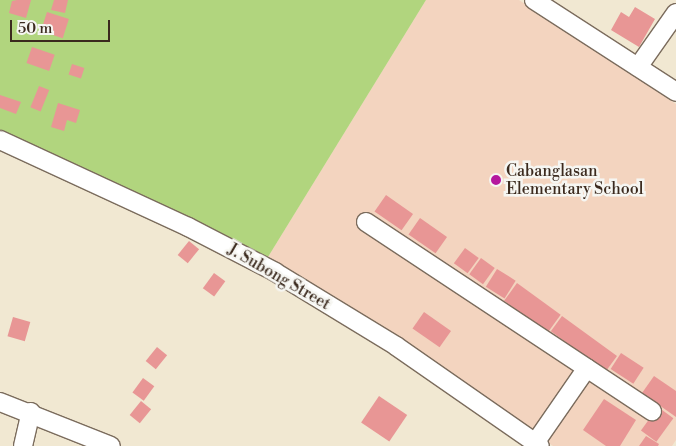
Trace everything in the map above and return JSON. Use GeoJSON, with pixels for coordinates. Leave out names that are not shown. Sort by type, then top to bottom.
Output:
{"type":"FeatureCollection","features":[{"type":"Feature","properties":{"kind":"street"},"geometry":{"type":"LineString","coordinates":[[534,0],[676,92]]}},
{"type":"Feature","properties":{"kind":"street"},"geometry":{"type":"LineString","coordinates":[[638,67],[676,13]]}},
{"type":"Feature","properties":{"kind":"street","name":"J. Subong Street"},"geometry":{"type":"LineString","coordinates":[[0,140],[188,227],[275,272],[396,346],[537,444]]}},
{"type":"Feature","properties":{"kind":"street"},"geometry":{"type":"LineString","coordinates":[[366,222],[652,411]]}},
{"type":"Feature","properties":{"kind":"street"},"geometry":{"type":"LineString","coordinates":[[537,444],[588,368]]}},
{"type":"Feature","properties":{"kind":"street"},"geometry":{"type":"LineString","coordinates":[[0,402],[31,412],[111,446]]}},
{"type":"Feature","properties":{"kind":"street"},"geometry":{"type":"LineString","coordinates":[[23,446],[31,412]]}},
{"type":"Feature","properties":{"kind":"shaded area","name":"Cabanglasan Elementary School"},"geometry":{"type":"Polygon","coordinates":[[[426,0],[519,0],[676,104],[676,440],[672,446],[553,446],[268,257],[426,0]]]}},
{"type":"Feature","properties":{"kind":"green space"},"geometry":{"type":"Polygon","coordinates":[[[0,0],[426,0],[268,257],[75,171],[0,133],[0,0]]]}},
{"type":"Feature","properties":{"kind":"building"},"geometry":{"type":"Polygon","coordinates":[[[31,0],[26,18],[9,13],[12,1],[31,0]]]}},
{"type":"Feature","properties":{"kind":"building"},"geometry":{"type":"Polygon","coordinates":[[[54,0],[68,0],[65,13],[51,10],[54,0]]]}},
{"type":"Feature","properties":{"kind":"building"},"geometry":{"type":"Polygon","coordinates":[[[635,7],[655,19],[639,47],[611,30],[621,12],[629,17],[635,7]]]}},
{"type":"Feature","properties":{"kind":"building"},"geometry":{"type":"Polygon","coordinates":[[[47,12],[69,19],[63,38],[41,31],[47,12]]]}},
{"type":"Feature","properties":{"kind":"building"},"geometry":{"type":"Polygon","coordinates":[[[32,47],[55,55],[49,71],[26,63],[32,47]]]}},
{"type":"Feature","properties":{"kind":"building"},"geometry":{"type":"Polygon","coordinates":[[[72,64],[84,68],[81,78],[69,74],[72,64]]]}},
{"type":"Feature","properties":{"kind":"building"},"geometry":{"type":"Polygon","coordinates":[[[39,86],[49,90],[41,111],[30,107],[39,86]]]}},
{"type":"Feature","properties":{"kind":"building"},"geometry":{"type":"Polygon","coordinates":[[[0,95],[21,102],[16,114],[0,108],[0,95]]]}},
{"type":"Feature","properties":{"kind":"building"},"geometry":{"type":"Polygon","coordinates":[[[58,103],[80,110],[76,123],[67,120],[64,131],[51,127],[58,103]]]}},
{"type":"Feature","properties":{"kind":"building"},"geometry":{"type":"Polygon","coordinates":[[[386,195],[413,214],[402,230],[375,211],[386,195]]]}},
{"type":"Feature","properties":{"kind":"building"},"geometry":{"type":"Polygon","coordinates":[[[420,218],[447,237],[436,253],[409,234],[420,218]]]}},
{"type":"Feature","properties":{"kind":"building"},"geometry":{"type":"Polygon","coordinates":[[[189,241],[199,249],[188,263],[178,255],[189,241]]]}},
{"type":"Feature","properties":{"kind":"building"},"geometry":{"type":"Polygon","coordinates":[[[465,248],[479,258],[468,273],[454,263],[465,248]]]}},
{"type":"Feature","properties":{"kind":"building"},"geometry":{"type":"Polygon","coordinates":[[[481,258],[495,268],[483,284],[469,274],[481,258]]]}},
{"type":"Feature","properties":{"kind":"building"},"geometry":{"type":"Polygon","coordinates":[[[497,269],[516,281],[505,298],[486,287],[497,269]]]}},
{"type":"Feature","properties":{"kind":"building"},"geometry":{"type":"Polygon","coordinates":[[[214,273],[225,281],[214,297],[203,288],[214,273]]]}},
{"type":"Feature","properties":{"kind":"building"},"geometry":{"type":"Polygon","coordinates":[[[517,283],[561,315],[548,333],[504,301],[517,283]]]}},
{"type":"Feature","properties":{"kind":"building"},"geometry":{"type":"Polygon","coordinates":[[[424,312],[451,331],[440,347],[413,328],[424,312]]]}},
{"type":"Feature","properties":{"kind":"building"},"geometry":{"type":"Polygon","coordinates":[[[562,316],[617,356],[606,371],[551,331],[562,316]]]}},
{"type":"Feature","properties":{"kind":"building"},"geometry":{"type":"Polygon","coordinates":[[[13,317],[30,322],[25,341],[7,336],[13,317]]]}},
{"type":"Feature","properties":{"kind":"building"},"geometry":{"type":"Polygon","coordinates":[[[157,347],[167,355],[156,369],[146,361],[157,347]]]}},
{"type":"Feature","properties":{"kind":"building"},"geometry":{"type":"Polygon","coordinates":[[[621,353],[644,368],[633,384],[611,369],[621,353]]]}},
{"type":"Feature","properties":{"kind":"building"},"geometry":{"type":"Polygon","coordinates":[[[654,376],[676,391],[676,417],[642,393],[654,376]]]}},
{"type":"Feature","properties":{"kind":"building"},"geometry":{"type":"Polygon","coordinates":[[[143,378],[154,386],[144,401],[132,393],[143,378]]]}},
{"type":"Feature","properties":{"kind":"building"},"geometry":{"type":"Polygon","coordinates":[[[379,396],[407,415],[389,442],[361,423],[379,396]]]}},
{"type":"Feature","properties":{"kind":"building"},"geometry":{"type":"Polygon","coordinates":[[[604,399],[636,420],[620,446],[606,446],[583,430],[604,399]]]}},
{"type":"Feature","properties":{"kind":"building"},"geometry":{"type":"Polygon","coordinates":[[[141,401],[151,409],[140,423],[130,415],[141,401]]]}},
{"type":"Feature","properties":{"kind":"building"},"geometry":{"type":"Polygon","coordinates":[[[658,407],[673,418],[656,442],[641,430],[658,407]]]}},
{"type":"Feature","properties":{"kind":"building"},"geometry":{"type":"Polygon","coordinates":[[[646,436],[659,444],[658,446],[639,446],[646,436]]]}},
{"type":"Feature","properties":{"kind":"place","name":"Cabanglasan Elementary School"},"geometry":{"type":"Point","coordinates":[496,180]}}]}
